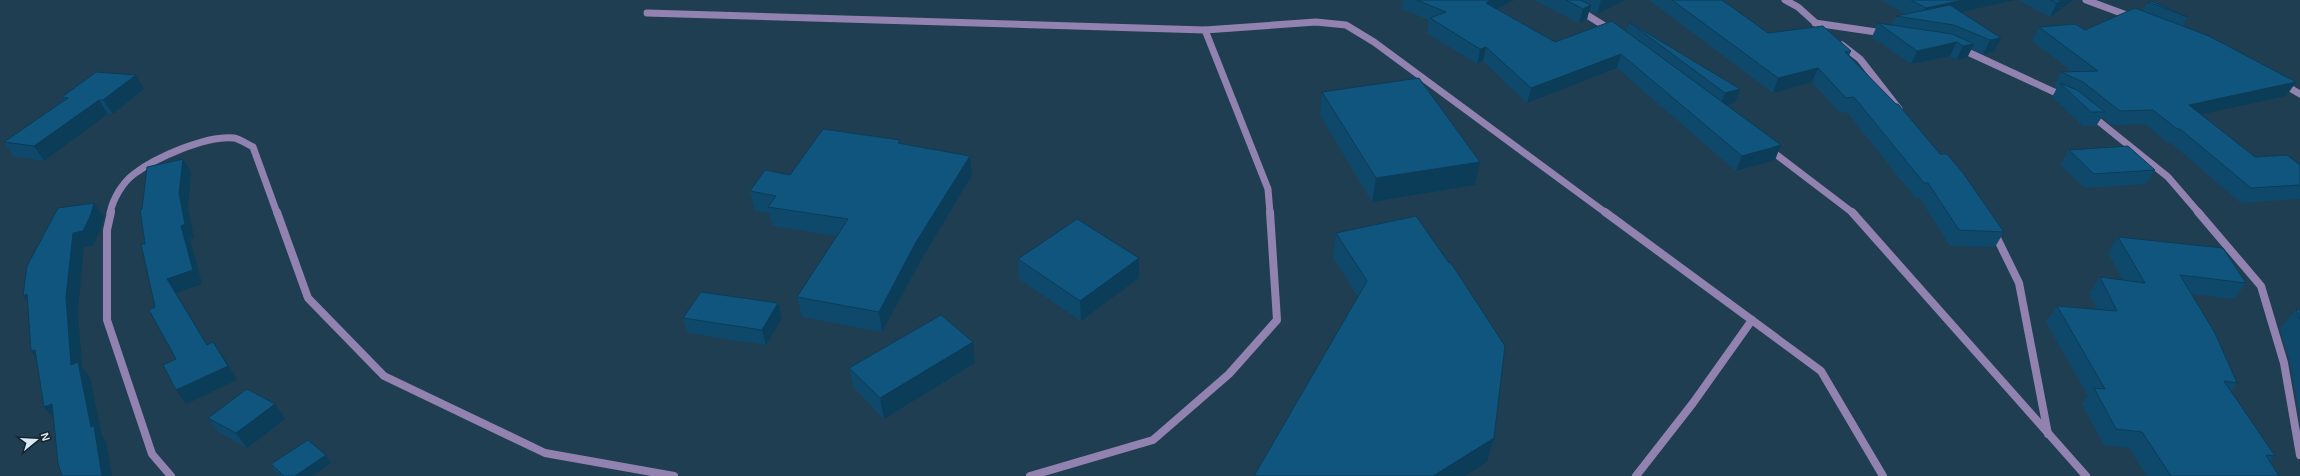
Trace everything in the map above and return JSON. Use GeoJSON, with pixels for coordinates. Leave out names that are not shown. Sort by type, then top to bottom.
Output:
{"type":"FeatureCollection","features":[{"type":"Feature","properties":{"kind":"street"},"geometry":{"type":"LineString","coordinates":[[1785,0],[1798,7],[1826,32]]}},
{"type":"Feature","properties":{"kind":"street"},"geometry":{"type":"LineString","coordinates":[[2086,0],[2140,20]]}},
{"type":"Feature","properties":{"kind":"street"},"geometry":{"type":"LineString","coordinates":[[1573,5],[1590,15],[1615,34]]}},
{"type":"Feature","properties":{"kind":"street"},"geometry":{"type":"LineString","coordinates":[[647,13],[1205,30],[1316,22],[1346,25],[1374,42],[1821,371],[1883,476]]}},
{"type":"Feature","properties":{"kind":"street"},"geometry":{"type":"LineString","coordinates":[[1815,23],[1892,34]]}},
{"type":"Feature","properties":{"kind":"street"},"geometry":{"type":"LineString","coordinates":[[1030,476],[1153,440],[1229,374],[1277,320],[1268,189],[1205,30]]}},
{"type":"Feature","properties":{"kind":"street"},"geometry":{"type":"LineString","coordinates":[[1837,41],[1860,59],[1904,116]]}},
{"type":"Feature","properties":{"kind":"street"},"geometry":{"type":"LineString","coordinates":[[1954,46],[2072,100]]}},
{"type":"Feature","properties":{"kind":"street"},"geometry":{"type":"LineString","coordinates":[[2274,80],[2300,94]]}},
{"type":"Feature","properties":{"kind":"street"},"geometry":{"type":"LineString","coordinates":[[2084,110],[2168,177],[2261,286],[2284,363],[2300,455]]}},
{"type":"Feature","properties":{"kind":"street"},"geometry":{"type":"LineString","coordinates":[[171,476],[152,454],[107,320],[107,230],[113,200],[133,175],[171,153],[205,141],[234,138],[253,147],[308,298],[384,376],[545,453],[674,476]]}},
{"type":"Feature","properties":{"kind":"street"},"geometry":{"type":"LineString","coordinates":[[1761,143],[1856,215],[2086,476]]}},
{"type":"Feature","properties":{"kind":"street"},"geometry":{"type":"LineString","coordinates":[[1990,224],[2019,283],[2048,434]]}},
{"type":"Feature","properties":{"kind":"street"},"geometry":{"type":"LineString","coordinates":[[1636,476],[1694,403],[1752,320]]}},
{"type":"Feature","properties":{"kind":"building"},"geometry":{"type":"Polygon","coordinates":[[[1417,0],[1491,0],[1486,3],[1555,42],[1612,21],[1781,145],[1742,156],[1621,54],[1531,88],[1486,47],[1480,49],[1430,18],[1446,12],[1417,0]]]}},
{"type":"Feature","properties":{"kind":"building"},"geometry":{"type":"Polygon","coordinates":[[[1566,0],[1580,0],[1591,5],[1583,9],[1566,0]]]}},
{"type":"Feature","properties":{"kind":"building"},"geometry":{"type":"Polygon","coordinates":[[[1672,0],[1722,0],[1768,33],[1823,26],[1851,51],[1845,52],[1896,104],[1898,104],[1940,154],[1947,154],[1963,173],[2004,232],[1959,230],[1928,183],[1924,183],[1854,97],[1846,98],[1818,68],[1778,78],[1672,0]]]}},
{"type":"Feature","properties":{"kind":"building"},"geometry":{"type":"Polygon","coordinates":[[[1911,0],[1963,0],[1926,8],[1911,0]]]}},
{"type":"Feature","properties":{"kind":"building"},"geometry":{"type":"Polygon","coordinates":[[[2050,0],[2062,0],[2057,3],[2050,0]]]}},
{"type":"Feature","properties":{"kind":"building"},"geometry":{"type":"Polygon","coordinates":[[[2151,1],[2188,17],[2148,2],[2151,1]]]}},
{"type":"Feature","properties":{"kind":"building"},"geometry":{"type":"Polygon","coordinates":[[[1950,5],[2001,38],[1990,40],[1954,25],[1896,16],[1950,5]]]}},
{"type":"Feature","properties":{"kind":"building"},"geometry":{"type":"Polygon","coordinates":[[[2135,8],[2209,36],[2296,82],[2189,105],[2255,157],[2287,155],[2300,165],[2300,185],[2251,188],[2180,129],[2177,129],[2153,110],[2120,111],[2083,82],[2061,72],[2098,71],[2039,27],[2075,24],[2085,30],[2135,8]]]}},
{"type":"Feature","properties":{"kind":"building"},"geometry":{"type":"Polygon","coordinates":[[[1629,22],[1740,89],[1725,93],[1629,22]]]}},
{"type":"Feature","properties":{"kind":"building"},"geometry":{"type":"Polygon","coordinates":[[[1878,23],[1952,34],[1974,44],[1963,46],[1957,42],[1917,51],[1878,23]]]}},
{"type":"Feature","properties":{"kind":"building"},"geometry":{"type":"Polygon","coordinates":[[[96,72],[136,75],[103,100],[99,100],[34,146],[4,142],[68,98],[62,97],[96,72]]]}},
{"type":"Feature","properties":{"kind":"building"},"geometry":{"type":"Polygon","coordinates":[[[1419,78],[1480,162],[1376,178],[1322,92],[1419,78]]]}},
{"type":"Feature","properties":{"kind":"building"},"geometry":{"type":"Polygon","coordinates":[[[2060,83],[2077,90],[2105,112],[2091,112],[2060,83]]]}},
{"type":"Feature","properties":{"kind":"building"},"geometry":{"type":"Polygon","coordinates":[[[823,129],[900,140],[898,143],[970,156],[916,242],[879,312],[797,297],[848,219],[768,207],[776,196],[750,191],[765,170],[790,175],[823,129]]]}},
{"type":"Feature","properties":{"kind":"building"},"geometry":{"type":"Polygon","coordinates":[[[2128,146],[2155,170],[2094,174],[2069,150],[2128,146]]]}},
{"type":"Feature","properties":{"kind":"building"},"geometry":{"type":"Polygon","coordinates":[[[183,159],[179,193],[185,224],[181,226],[193,270],[167,279],[207,345],[213,342],[228,366],[176,390],[163,365],[176,359],[149,310],[155,307],[141,244],[145,244],[140,210],[142,209],[147,167],[183,159]]]}},
{"type":"Feature","properties":{"kind":"building"},"geometry":{"type":"Polygon","coordinates":[[[94,203],[91,214],[83,231],[73,233],[66,297],[71,365],[78,362],[91,427],[94,426],[102,476],[62,476],[58,463],[52,404],[44,407],[35,350],[31,351],[27,294],[23,296],[27,266],[58,208],[94,203]]]}},
{"type":"Feature","properties":{"kind":"building"},"geometry":{"type":"Polygon","coordinates":[[[1416,216],[1449,263],[1451,263],[1505,346],[1494,438],[1433,476],[1254,476],[1367,281],[1336,233],[1416,216]]]}},
{"type":"Feature","properties":{"kind":"building"},"geometry":{"type":"Polygon","coordinates":[[[1077,219],[1139,258],[1080,301],[1018,259],[1077,219]]]}},
{"type":"Feature","properties":{"kind":"building"},"geometry":{"type":"Polygon","coordinates":[[[2118,237],[2223,248],[2246,283],[2180,275],[2215,333],[2237,383],[2224,381],[2275,456],[2266,455],[2279,476],[2171,476],[2142,432],[2116,429],[2094,388],[2105,389],[2057,306],[2117,311],[2100,277],[2145,283],[2118,237]]]}},
{"type":"Feature","properties":{"kind":"building"},"geometry":{"type":"Polygon","coordinates":[[[701,292],[778,303],[762,330],[683,318],[701,292]]]}},
{"type":"Feature","properties":{"kind":"building"},"geometry":{"type":"Polygon","coordinates":[[[2296,309],[2300,310],[2300,320],[2296,309]]]}},
{"type":"Feature","properties":{"kind":"building"},"geometry":{"type":"Polygon","coordinates":[[[941,315],[973,342],[880,398],[849,368],[941,315]]]}},
{"type":"Feature","properties":{"kind":"building"},"geometry":{"type":"Polygon","coordinates":[[[247,389],[275,404],[236,433],[208,418],[247,389]]]}},
{"type":"Feature","properties":{"kind":"building"},"geometry":{"type":"Polygon","coordinates":[[[308,440],[326,455],[295,476],[284,476],[271,464],[308,440]]]}}]}
